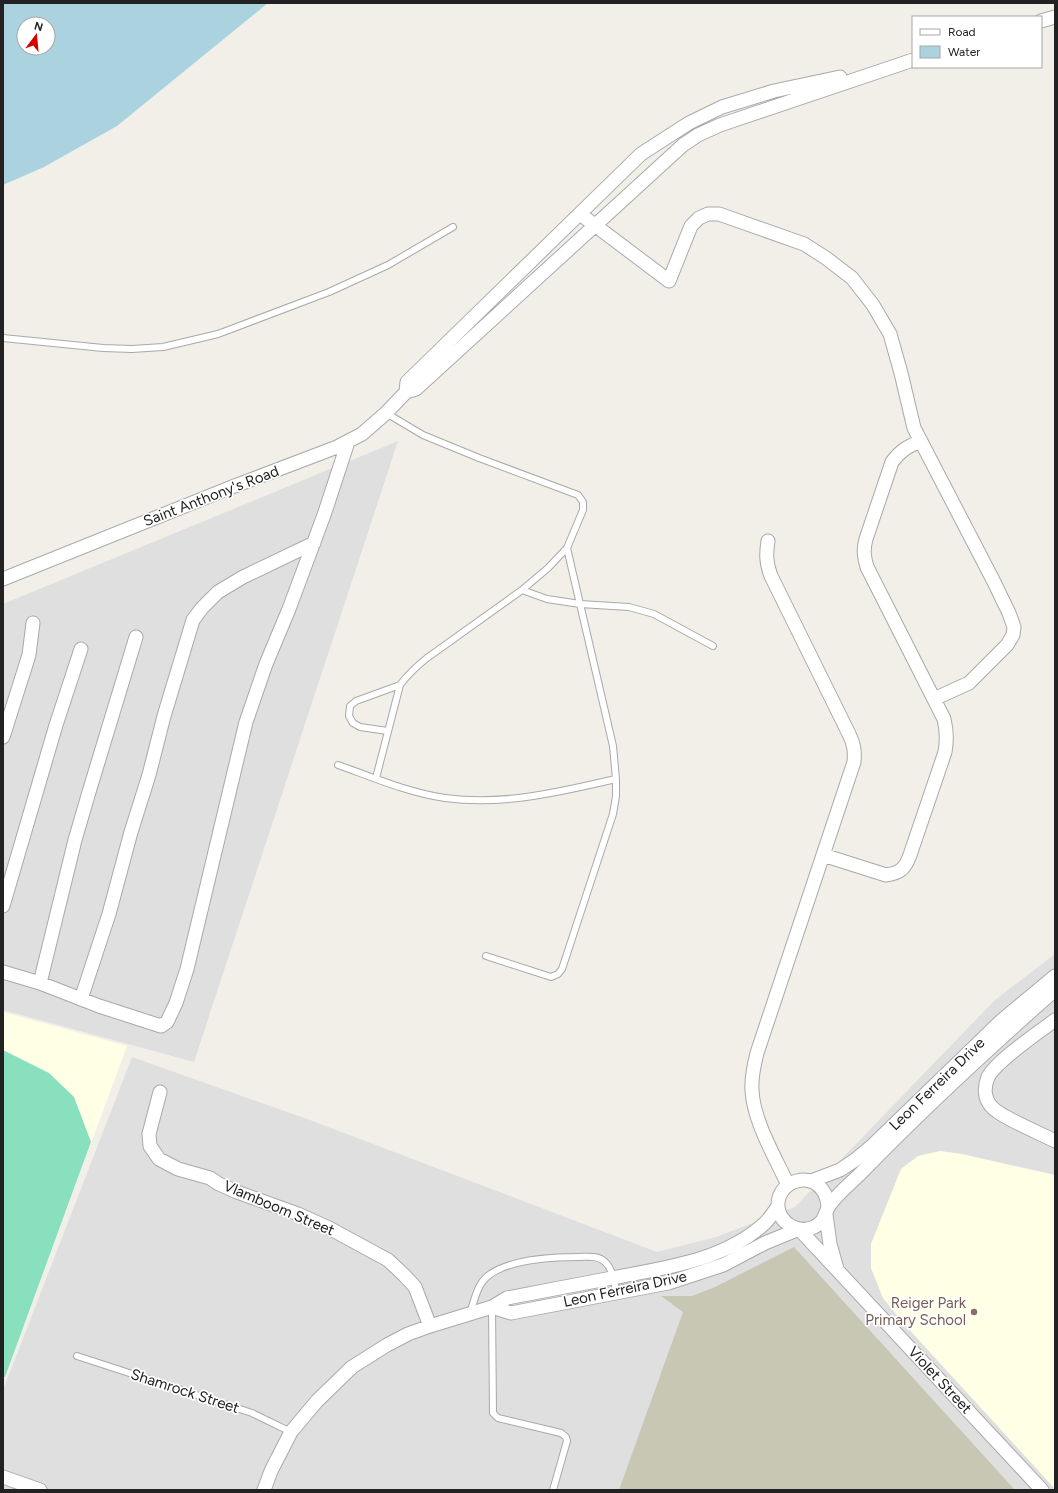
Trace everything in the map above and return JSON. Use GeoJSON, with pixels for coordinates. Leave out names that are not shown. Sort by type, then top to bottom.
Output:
{"type":"FeatureCollection","features":[{"type":"Feature","properties":{"kind":"street"},"geometry":{"type":"LineString","coordinates":[[1042,21],[1055,17]]}},
{"type":"Feature","properties":{"kind":"street"},"geometry":{"type":"LineString","coordinates":[[911,61],[720,125],[698,135],[682,145],[416,388],[406,392],[407,382],[641,154],[689,123],[722,107],[774,91],[911,61]]}},
{"type":"Feature","properties":{"kind":"street"},"geometry":{"type":"LineString","coordinates":[[580,214],[669,281],[691,226],[699,218],[708,214],[719,214],[804,244],[826,258],[852,278],[874,305],[890,334],[914,428],[1009,613],[1014,627],[1013,635],[1008,644],[969,683],[934,699]]}},
{"type":"Feature","properties":{"kind":"street","name":"Saint Anthony's Road"},"geometry":{"type":"LineString","coordinates":[[3,579],[232,487],[324,453],[348,442],[362,434],[386,413],[406,392]]}},
{"type":"Feature","properties":{"kind":"street"},"geometry":{"type":"LineString","coordinates":[[823,855],[886,875],[896,874],[907,862],[945,752],[947,742],[944,719],[867,567],[863,548],[892,462],[897,454],[905,448],[921,441]]}},
{"type":"Feature","properties":{"kind":"street"},"geometry":{"type":"LineString","coordinates":[[3,972],[40,983],[99,1006],[161,1026],[167,1022],[176,1003],[187,969],[246,722],[266,664],[314,543],[348,442]]}},
{"type":"Feature","properties":{"kind":"street"},"geometry":{"type":"LineString","coordinates":[[768,541],[766,557],[767,566],[771,576],[849,734],[855,752],[854,762],[757,1053],[753,1073],[752,1090],[754,1107],[788,1185]]}},
{"type":"Feature","properties":{"kind":"street"},"geometry":{"type":"LineString","coordinates":[[81,999],[109,914],[131,832],[149,776],[164,716],[193,620],[202,608],[218,592],[243,577],[314,543]]}},
{"type":"Feature","properties":{"kind":"street"},"geometry":{"type":"LineString","coordinates":[[3,737],[29,655],[33,623]]}},
{"type":"Feature","properties":{"kind":"street"},"geometry":{"type":"LineString","coordinates":[[40,983],[87,798],[136,637]]}},
{"type":"Feature","properties":{"kind":"street"},"geometry":{"type":"LineString","coordinates":[[3,906],[80,649]]}},
{"type":"Feature","properties":{"kind":"street","name":"Leon Ferreira Drive"},"geometry":{"type":"LineString","coordinates":[[811,1181],[840,1170],[861,1155],[1001,1021],[1055,976]]}},
{"type":"Feature","properties":{"kind":"street","name":"Leon Ferreira Drive"},"geometry":{"type":"LineString","coordinates":[[827,1211],[921,1113],[1055,990]]}},
{"type":"Feature","properties":{"kind":"street"},"geometry":{"type":"LineString","coordinates":[[1055,1020],[995,1069],[988,1078],[985,1093],[991,1107],[999,1113],[1055,1141]]}},
{"type":"Feature","properties":{"kind":"street","name":"Vlamboom Street"},"geometry":{"type":"LineString","coordinates":[[160,1092],[149,1134],[150,1146],[158,1159],[178,1169],[210,1178],[219,1184],[238,1192],[298,1214],[335,1231],[388,1260],[415,1288],[430,1326]]}},
{"type":"Feature","properties":{"kind":"street"},"geometry":{"type":"LineString","coordinates":[[827,1211],[822,1222],[815,1227],[799,1229],[784,1221],[778,1206],[779,1198],[782,1191],[795,1181],[811,1181],[824,1191],[827,1198],[830,1244],[837,1270]]}},
{"type":"Feature","properties":{"kind":"street","name":"Leon Ferreira Drive"},"geometry":{"type":"LineString","coordinates":[[264,1490],[291,1432],[317,1401],[352,1367],[387,1345],[430,1326],[492,1307],[507,1298],[671,1267],[711,1255],[737,1243],[755,1232],[766,1222],[778,1206]]}},
{"type":"Feature","properties":{"kind":"street","name":"Leon Ferreira Drive"},"geometry":{"type":"LineString","coordinates":[[492,1307],[511,1313],[668,1283],[723,1265],[765,1243],[799,1229]]}},
{"type":"Feature","properties":{"kind":"street","name":"Violet Street"},"geometry":{"type":"LineString","coordinates":[[799,1229],[1042,1490]]}},
{"type":"Feature","properties":{"kind":"street"},"geometry":{"type":"LineString","coordinates":[[3,1477],[23,1487],[40,1490]]}},
{"type":"Feature","properties":{"kind":"lane"},"geometry":{"type":"LineString","coordinates":[[3,338],[103,348],[132,349],[163,347],[218,334],[329,292],[388,265],[453,227]]}},
{"type":"Feature","properties":{"kind":"lane"},"geometry":{"type":"LineString","coordinates":[[376,778],[400,685],[414,668],[522,590],[548,568],[567,548],[583,510],[583,502],[578,495],[479,458],[423,435],[386,413]]}},
{"type":"Feature","properties":{"kind":"lane"},"geometry":{"type":"LineString","coordinates":[[486,956],[551,977],[558,974],[562,970],[613,814],[616,796],[616,779],[613,746],[567,548]]}},
{"type":"Feature","properties":{"kind":"lane"},"geometry":{"type":"LineString","coordinates":[[522,590],[548,599],[580,604],[630,608],[654,614],[713,646]]}},
{"type":"Feature","properties":{"kind":"lane"},"geometry":{"type":"LineString","coordinates":[[388,731],[360,727],[353,723],[349,716],[350,706],[356,701],[400,685]]}},
{"type":"Feature","properties":{"kind":"lane"},"geometry":{"type":"LineString","coordinates":[[338,765],[422,793],[445,798],[514,800],[616,779]]}},
{"type":"Feature","properties":{"kind":"lane"},"geometry":{"type":"LineString","coordinates":[[470,1314],[482,1282],[490,1274],[508,1265],[549,1257],[598,1257],[606,1262],[614,1278],[616,1293]]}},
{"type":"Feature","properties":{"kind":"lane"},"geometry":{"type":"LineString","coordinates":[[492,1307],[493,1413],[498,1418],[561,1433],[566,1436],[567,1441],[553,1490]]}},
{"type":"Feature","properties":{"kind":"lane","name":"Shamrock Street"},"geometry":{"type":"LineString","coordinates":[[77,1356],[252,1413],[291,1432]]}},
{"type":"Feature","properties":{"kind":"shaded area"},"geometry":{"type":"Polygon","coordinates":[[[398,441],[194,1062],[3,1010],[3,604],[398,441]]]}},
{"type":"Feature","properties":{"kind":"shaded area"},"geometry":{"type":"Polygon","coordinates":[[[1055,954],[1055,1490],[3,1490],[3,1390],[132,1057],[310,1120],[657,1252],[716,1237],[795,1207],[995,1000],[1055,954]]]}},
{"type":"Feature","properties":{"kind":"shaded area"},"geometry":{"type":"Polygon","coordinates":[[[3,1012],[127,1046],[3,1382],[3,1012]]]}},
{"type":"Feature","properties":{"kind":"shaded area","name":"Reiger Park Primary School"},"geometry":{"type":"Polygon","coordinates":[[[940,1151],[962,1154],[1055,1175],[1055,1489],[905,1325],[883,1298],[871,1268],[871,1244],[901,1169],[918,1156],[940,1151]]]}},
{"type":"Feature","properties":{"kind":"shaded area"},"geometry":{"type":"Polygon","coordinates":[[[794,1247],[1015,1490],[619,1490],[683,1312],[661,1296],[692,1296],[715,1287],[794,1247]]]}},
{"type":"Feature","properties":{"kind":"green space"},"geometry":{"type":"Polygon","coordinates":[[[3,1050],[49,1073],[74,1097],[91,1142],[5,1377],[3,1377],[3,1050]]]}},
{"type":"Feature","properties":{"kind":"water"},"geometry":{"type":"Polygon","coordinates":[[[3,3],[268,3],[117,126],[44,167],[3,185],[3,3]]]}},
{"type":"Feature","properties":{"kind":"place","name":"Reiger Park Primary School"},"geometry":{"type":"Point","coordinates":[974,1312]}}]}
